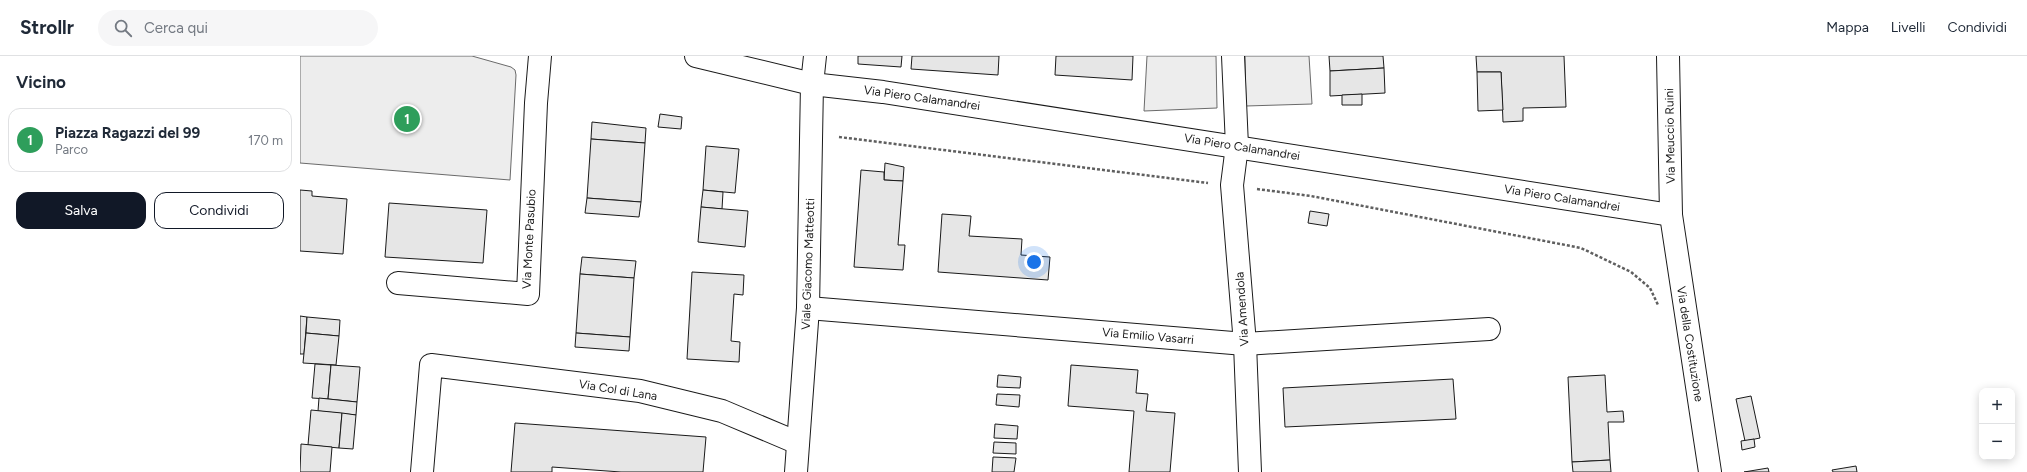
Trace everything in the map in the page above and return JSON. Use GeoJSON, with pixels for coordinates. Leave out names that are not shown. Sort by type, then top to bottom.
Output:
{"type":"FeatureCollection","features":[{"type":"Feature","properties":{"kind":"street","name":"Via Monte Pasubio"},"geometry":{"type":"LineString","coordinates":[[398,283],[528,294],[536,103],[540,56]]}},
{"type":"Feature","properties":{"kind":"street","name":"Via Piero Calamandrei"},"geometry":{"type":"LineString","coordinates":[[696,56],[812,84],[883,92],[1237,146],[1671,215]]}},
{"type":"Feature","properties":{"kind":"street","name":"Viale Giacomo Matteotti"},"geometry":{"type":"LineString","coordinates":[[796,472],[808,308],[812,84],[815,56]]}},
{"type":"Feature","properties":{"kind":"street","name":"Via Amendola"},"geometry":{"type":"LineString","coordinates":[[1233,56],[1237,146],[1232,186],[1245,344],[1250,472]]}},
{"type":"Feature","properties":{"kind":"street","name":"Via Meuccio Ruini"},"geometry":{"type":"LineString","coordinates":[[1668,56],[1671,215]]}},
{"type":"Feature","properties":{"kind":"street","name":"Via della Costituzione"},"geometry":{"type":"LineString","coordinates":[[1671,215],[1710,472]]}},
{"type":"Feature","properties":{"kind":"street","name":"Via Emilio Vasarri"},"geometry":{"type":"LineString","coordinates":[[808,308],[1245,344],[1489,329]]}},
{"type":"Feature","properties":{"kind":"street","name":"Via Col di Lana"},"geometry":{"type":"LineString","coordinates":[[422,472],[431,365],[640,391],[722,411],[798,444]]}},
{"type":"Feature","properties":{"kind":"path"},"geometry":{"type":"LineString","coordinates":[[839,137],[1311,196],[1581,248],[1630,272],[1650,288],[1661,311]]}},
{"type":"Feature","properties":{"kind":"shaded area"},"geometry":{"type":"Polygon","coordinates":[[[300,56],[472,56],[511,67],[515,70],[516,75],[510,180],[300,163],[300,56]]]}},
{"type":"Feature","properties":{"kind":"shaded area"},"geometry":{"type":"Polygon","coordinates":[[[1147,56],[1216,56],[1217,108],[1144,111],[1147,56]]]}},
{"type":"Feature","properties":{"kind":"shaded area"},"geometry":{"type":"Polygon","coordinates":[[[1245,56],[1309,56],[1312,104],[1246,106],[1245,56]]]}},
{"type":"Feature","properties":{"kind":"building"},"geometry":{"type":"Polygon","coordinates":[[[858,56],[902,56],[901,67],[858,64],[858,56]]]}},
{"type":"Feature","properties":{"kind":"building"},"geometry":{"type":"Polygon","coordinates":[[[912,56],[999,56],[998,75],[911,69],[912,56]]]}},
{"type":"Feature","properties":{"kind":"building"},"geometry":{"type":"Polygon","coordinates":[[[1056,56],[1133,56],[1132,80],[1055,75],[1056,56]]]}},
{"type":"Feature","properties":{"kind":"building"},"geometry":{"type":"Polygon","coordinates":[[[1329,56],[1383,56],[1384,68],[1330,71],[1329,56]]]}},
{"type":"Feature","properties":{"kind":"building"},"geometry":{"type":"Polygon","coordinates":[[[1476,56],[1564,56],[1566,107],[1523,108],[1523,121],[1503,122],[1501,72],[1477,72],[1476,56]]]}},
{"type":"Feature","properties":{"kind":"building"},"geometry":{"type":"Polygon","coordinates":[[[1384,68],[1385,93],[1330,96],[1330,71],[1384,68]]]}},
{"type":"Feature","properties":{"kind":"building"},"geometry":{"type":"Polygon","coordinates":[[[1477,72],[1501,72],[1503,110],[1478,111],[1477,72]]]}},
{"type":"Feature","properties":{"kind":"building"},"geometry":{"type":"Polygon","coordinates":[[[1362,94],[1362,105],[1342,105],[1342,95],[1362,94]]]}},
{"type":"Feature","properties":{"kind":"building"},"geometry":{"type":"Polygon","coordinates":[[[660,114],[682,117],[681,129],[658,127],[660,114]]]}},
{"type":"Feature","properties":{"kind":"building"},"geometry":{"type":"Polygon","coordinates":[[[592,122],[646,128],[645,143],[591,139],[592,122]]]}},
{"type":"Feature","properties":{"kind":"building"},"geometry":{"type":"Polygon","coordinates":[[[591,139],[645,143],[641,202],[587,198],[591,139]]]}},
{"type":"Feature","properties":{"kind":"building"},"geometry":{"type":"Polygon","coordinates":[[[706,146],[739,149],[735,193],[703,190],[706,146]]]}},
{"type":"Feature","properties":{"kind":"building"},"geometry":{"type":"Polygon","coordinates":[[[885,163],[904,167],[903,181],[884,180],[885,163]]]}},
{"type":"Feature","properties":{"kind":"building"},"geometry":{"type":"Polygon","coordinates":[[[861,170],[884,172],[884,180],[903,181],[898,245],[905,245],[903,270],[854,267],[861,170]]]}},
{"type":"Feature","properties":{"kind":"building"},"geometry":{"type":"Polygon","coordinates":[[[300,190],[312,191],[312,196],[347,199],[343,254],[300,251],[300,190]]]}},
{"type":"Feature","properties":{"kind":"building"},"geometry":{"type":"Polygon","coordinates":[[[703,190],[723,192],[722,209],[701,207],[703,190]]]}},
{"type":"Feature","properties":{"kind":"building"},"geometry":{"type":"Polygon","coordinates":[[[587,198],[641,202],[639,217],[585,213],[587,198]]]}},
{"type":"Feature","properties":{"kind":"building"},"geometry":{"type":"Polygon","coordinates":[[[389,203],[487,210],[483,263],[385,257],[389,203]]]}},
{"type":"Feature","properties":{"kind":"building"},"geometry":{"type":"Polygon","coordinates":[[[701,207],[748,211],[745,247],[698,242],[701,207]]]}},
{"type":"Feature","properties":{"kind":"building"},"geometry":{"type":"Polygon","coordinates":[[[1310,211],[1329,214],[1327,226],[1308,223],[1310,211]]]}},
{"type":"Feature","properties":{"kind":"building"},"geometry":{"type":"Polygon","coordinates":[[[942,214],[971,216],[969,236],[1022,239],[1021,255],[1050,257],[1048,280],[938,272],[942,214]]]}},
{"type":"Feature","properties":{"kind":"building"},"geometry":{"type":"Polygon","coordinates":[[[582,257],[636,261],[634,278],[580,274],[582,257]]]}},
{"type":"Feature","properties":{"kind":"building"},"geometry":{"type":"Polygon","coordinates":[[[692,272],[744,275],[743,295],[734,294],[731,341],[740,342],[739,362],[687,359],[692,272]]]}},
{"type":"Feature","properties":{"kind":"building"},"geometry":{"type":"Polygon","coordinates":[[[580,274],[634,278],[630,337],[576,333],[580,274]]]}},
{"type":"Feature","properties":{"kind":"building"},"geometry":{"type":"Polygon","coordinates":[[[300,316],[307,317],[304,354],[300,354],[300,316]]]}},
{"type":"Feature","properties":{"kind":"building"},"geometry":{"type":"Polygon","coordinates":[[[307,317],[340,320],[339,336],[306,333],[307,317]]]}},
{"type":"Feature","properties":{"kind":"building"},"geometry":{"type":"Polygon","coordinates":[[[306,333],[339,336],[336,365],[303,363],[306,333]]]}},
{"type":"Feature","properties":{"kind":"building"},"geometry":{"type":"Polygon","coordinates":[[[576,333],[630,337],[629,351],[575,347],[576,333]]]}},
{"type":"Feature","properties":{"kind":"building"},"geometry":{"type":"Polygon","coordinates":[[[315,364],[331,365],[328,399],[312,398],[315,364]]]}},
{"type":"Feature","properties":{"kind":"building"},"geometry":{"type":"Polygon","coordinates":[[[331,365],[360,367],[357,402],[328,399],[331,365]]]}},
{"type":"Feature","properties":{"kind":"building"},"geometry":{"type":"Polygon","coordinates":[[[1071,365],[1138,370],[1136,393],[1148,394],[1146,411],[1175,413],[1170,472],[1129,472],[1134,411],[1068,406],[1071,365]]]}},
{"type":"Feature","properties":{"kind":"building"},"geometry":{"type":"Polygon","coordinates":[[[998,375],[1021,377],[1020,388],[997,387],[998,375]]]}},
{"type":"Feature","properties":{"kind":"building"},"geometry":{"type":"Polygon","coordinates":[[[1605,375],[1607,412],[1623,411],[1624,422],[1608,422],[1610,460],[1572,462],[1568,377],[1605,375]]]}},
{"type":"Feature","properties":{"kind":"building"},"geometry":{"type":"Polygon","coordinates":[[[1453,379],[1456,419],[1285,427],[1283,388],[1453,379]]]}},
{"type":"Feature","properties":{"kind":"building"},"geometry":{"type":"Polygon","coordinates":[[[997,394],[1020,395],[1019,407],[996,405],[997,394]]]}},
{"type":"Feature","properties":{"kind":"building"},"geometry":{"type":"Polygon","coordinates":[[[1751,396],[1760,438],[1745,441],[1736,399],[1751,396]]]}},
{"type":"Feature","properties":{"kind":"building"},"geometry":{"type":"Polygon","coordinates":[[[319,398],[357,402],[356,415],[318,411],[319,398]]]}},
{"type":"Feature","properties":{"kind":"building"},"geometry":{"type":"Polygon","coordinates":[[[311,410],[342,413],[339,448],[308,445],[311,410]]]}},
{"type":"Feature","properties":{"kind":"building"},"geometry":{"type":"Polygon","coordinates":[[[342,413],[356,415],[353,449],[339,448],[342,413]]]}},
{"type":"Feature","properties":{"kind":"building"},"geometry":{"type":"Polygon","coordinates":[[[515,423],[706,437],[703,472],[621,472],[552,467],[552,472],[511,472],[515,423]]]}},
{"type":"Feature","properties":{"kind":"building"},"geometry":{"type":"Polygon","coordinates":[[[995,424],[1018,426],[1017,439],[994,438],[995,424]]]}},
{"type":"Feature","properties":{"kind":"building"},"geometry":{"type":"Polygon","coordinates":[[[1754,439],[1755,447],[1742,450],[1741,441],[1754,439]]]}},
{"type":"Feature","properties":{"kind":"building"},"geometry":{"type":"Polygon","coordinates":[[[994,442],[1016,443],[1016,454],[993,453],[994,442]]]}},
{"type":"Feature","properties":{"kind":"building"},"geometry":{"type":"Polygon","coordinates":[[[301,444],[332,447],[330,472],[300,472],[301,444]]]}},
{"type":"Feature","properties":{"kind":"building"},"geometry":{"type":"Polygon","coordinates":[[[993,457],[1016,458],[1014,472],[992,472],[993,457]]]}},
{"type":"Feature","properties":{"kind":"building"},"geometry":{"type":"Polygon","coordinates":[[[1610,460],[1611,472],[1573,472],[1572,462],[1610,460]]]}},
{"type":"Feature","properties":{"kind":"building"},"geometry":{"type":"Polygon","coordinates":[[[1856,466],[1857,472],[1833,472],[1832,470],[1856,466]]]}},
{"type":"Feature","properties":{"kind":"building"},"geometry":{"type":"Polygon","coordinates":[[[1768,468],[1769,472],[1744,472],[1768,468]]]}},
{"type":"Feature","properties":{"kind":"place","name":"Piazza Ragazzi del 99"},"geometry":{"type":"Point","coordinates":[407,119]}}]}
